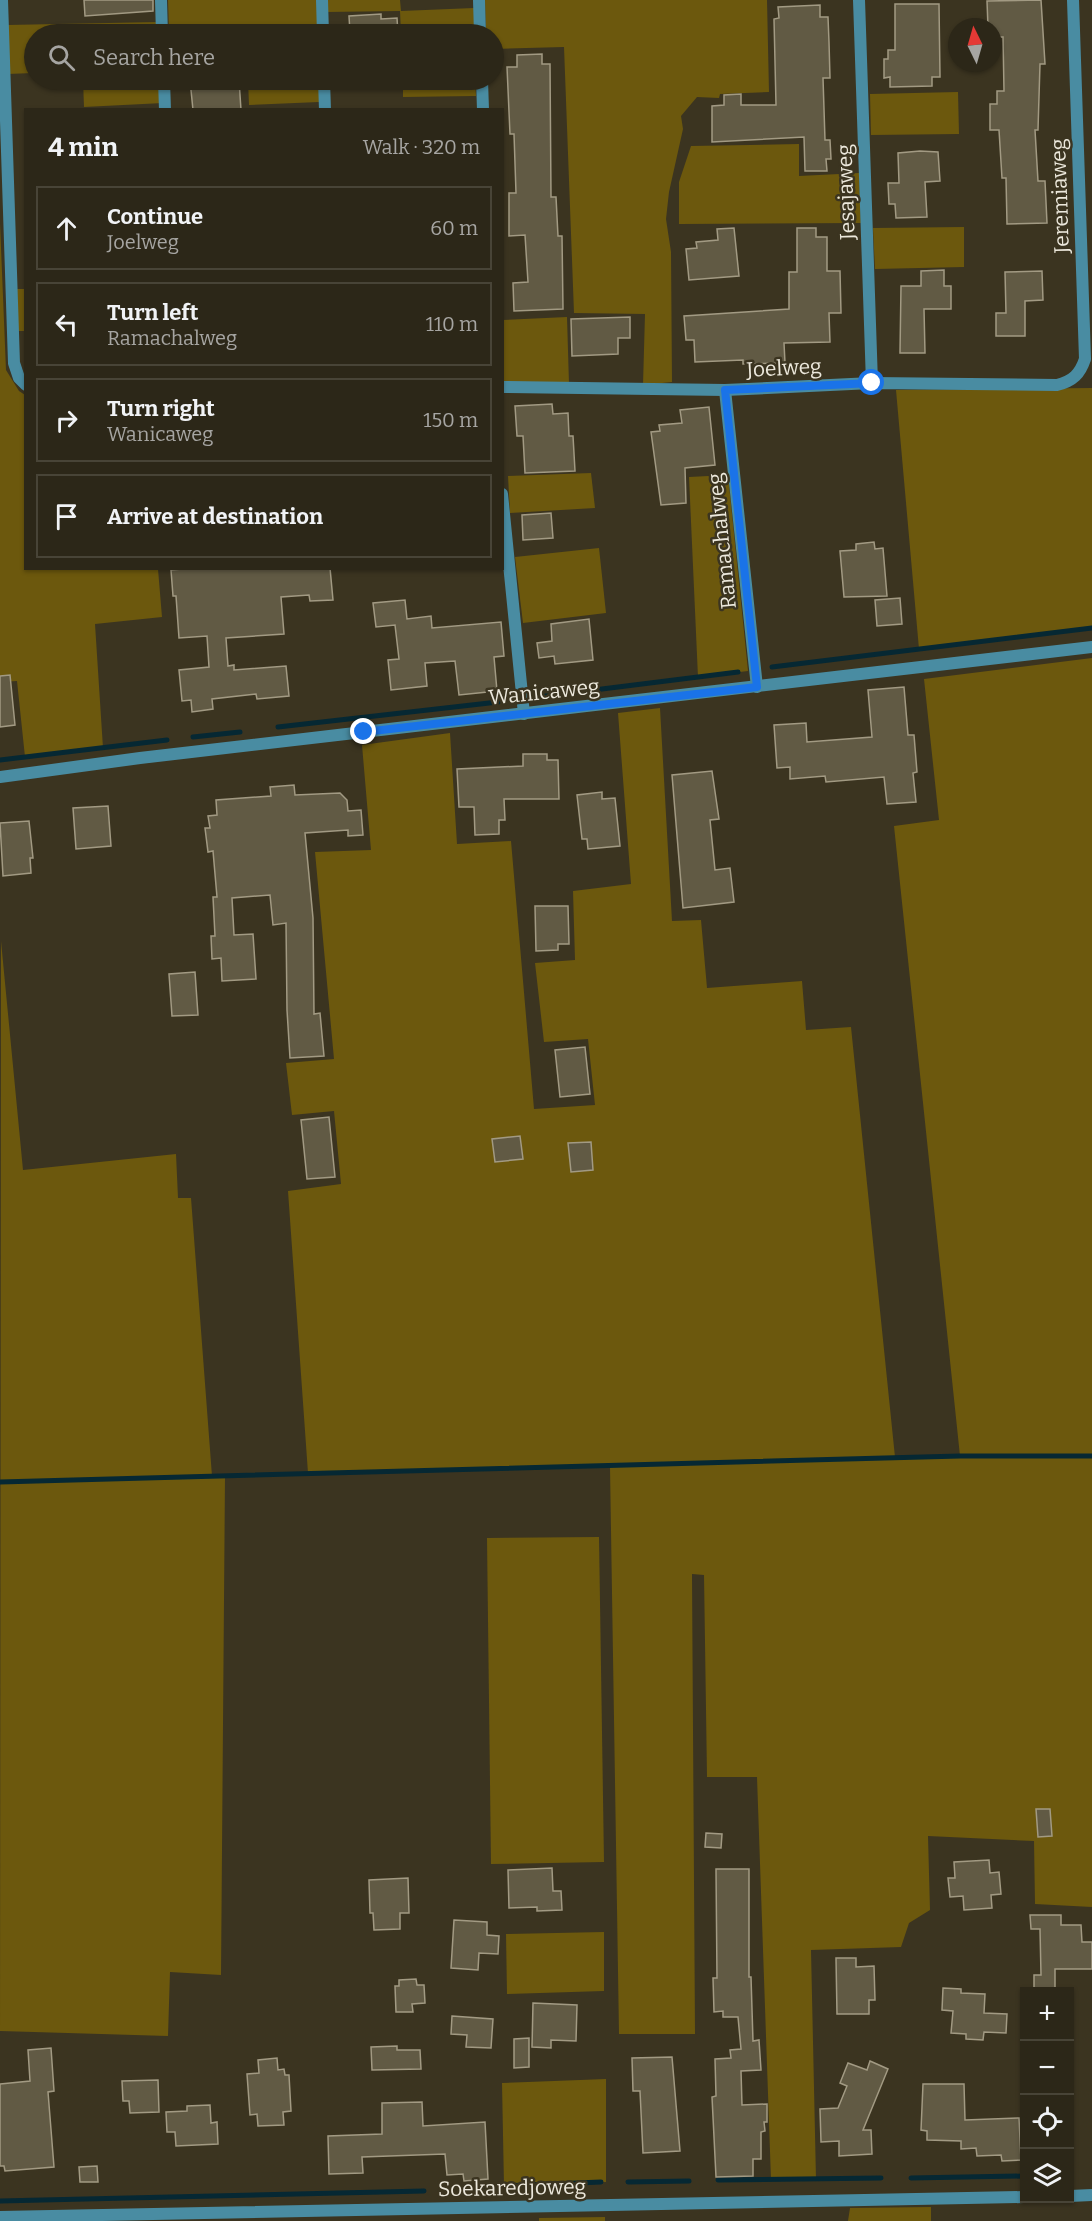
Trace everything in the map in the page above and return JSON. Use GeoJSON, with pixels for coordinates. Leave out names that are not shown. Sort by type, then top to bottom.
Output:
{"type":"FeatureCollection","features":[{"type":"Feature","properties":{"kind":"street"},"geometry":{"type":"LineString","coordinates":[[2,0],[14,363],[19,378],[24,383]]}},
{"type":"Feature","properties":{"kind":"street"},"geometry":{"type":"LineString","coordinates":[[161,0],[162,24]]}},
{"type":"Feature","properties":{"kind":"street"},"geometry":{"type":"LineString","coordinates":[[322,0],[323,24]]}},
{"type":"Feature","properties":{"kind":"street"},"geometry":{"type":"LineString","coordinates":[[479,0],[480,24]]}},
{"type":"Feature","properties":{"kind":"street","name":"Jesajaweg"},"geometry":{"type":"LineString","coordinates":[[859,0],[872,383]]}},
{"type":"Feature","properties":{"kind":"street","name":"Jeremiaweg"},"geometry":{"type":"LineString","coordinates":[[1067,382],[1078,375],[1085,359],[1072,0]]}},
{"type":"Feature","properties":{"kind":"street"},"geometry":{"type":"LineString","coordinates":[[164,90],[165,108]]}},
{"type":"Feature","properties":{"kind":"street"},"geometry":{"type":"LineString","coordinates":[[324,90],[325,108]]}},
{"type":"Feature","properties":{"kind":"street"},"geometry":{"type":"LineString","coordinates":[[482,90],[483,108]]}},
{"type":"Feature","properties":{"kind":"street","name":"Joelweg"},"geometry":{"type":"LineString","coordinates":[[504,387],[725,390],[872,383],[1067,382]]}},
{"type":"Feature","properties":{"kind":"street","name":"Ramachalweg"},"geometry":{"type":"LineString","coordinates":[[725,390],[757,687]]}},
{"type":"Feature","properties":{"kind":"street"},"geometry":{"type":"LineString","coordinates":[[504,514],[524,714]]}},
{"type":"Feature","properties":{"kind":"street","name":"Wanicaweg"},"geometry":{"type":"LineString","coordinates":[[0,777],[1092,647]]}},
{"type":"Feature","properties":{"kind":"street"},"geometry":{"type":"LineString","coordinates":[[1074,2196],[1092,2195]]}},
{"type":"Feature","properties":{"kind":"street","name":"Soekaredjoweg"},"geometry":{"type":"LineString","coordinates":[[0,2217],[1020,2197]]}},
{"type":"Feature","properties":{"kind":"shaded area"},"geometry":{"type":"Polygon","coordinates":[[[168,0],[317,0],[317,24],[169,24],[168,0]]]}},
{"type":"Feature","properties":{"kind":"shaded area"},"geometry":{"type":"Polygon","coordinates":[[[326,0],[400,0],[401,11],[474,8],[474,24],[401,24],[400,11],[326,12],[326,0]]]}},
{"type":"Feature","properties":{"kind":"shaded area"},"geometry":{"type":"Polygon","coordinates":[[[485,0],[767,0],[769,92],[720,94],[719,98],[697,97],[681,116],[683,129],[669,192],[666,219],[671,252],[672,382],[643,385],[645,314],[574,313],[564,47],[504,49],[504,24],[486,24],[485,0]]]}},
{"type":"Feature","properties":{"kind":"shaded area"},"geometry":{"type":"Polygon","coordinates":[[[158,22],[158,24],[57,24],[158,22]]]}},
{"type":"Feature","properties":{"kind":"shaded area"},"geometry":{"type":"Polygon","coordinates":[[[7,25],[24,25],[24,73],[7,74],[7,25]]]}},
{"type":"Feature","properties":{"kind":"shaded area"},"geometry":{"type":"Polygon","coordinates":[[[83,90],[162,90],[163,103],[84,107],[83,90]]]}},
{"type":"Feature","properties":{"kind":"shaded area"},"geometry":{"type":"Polygon","coordinates":[[[248,90],[319,90],[319,102],[249,105],[248,90]]]}},
{"type":"Feature","properties":{"kind":"shaded area"},"geometry":{"type":"Polygon","coordinates":[[[403,90],[476,90],[476,96],[403,97],[403,90]]]}},
{"type":"Feature","properties":{"kind":"shaded area"},"geometry":{"type":"Polygon","coordinates":[[[958,92],[959,134],[871,135],[870,94],[958,92]]]}},
{"type":"Feature","properties":{"kind":"shaded area"},"geometry":{"type":"Polygon","coordinates":[[[799,144],[799,176],[859,173],[861,223],[679,224],[679,182],[691,146],[799,144]]]}},
{"type":"Feature","properties":{"kind":"shaded area"},"geometry":{"type":"Polygon","coordinates":[[[0,223],[6,370],[19,391],[24,394],[24,570],[158,570],[162,617],[95,624],[103,748],[25,757],[17,681],[0,682],[0,223]]]}},
{"type":"Feature","properties":{"kind":"shaded area"},"geometry":{"type":"Polygon","coordinates":[[[964,227],[964,267],[875,269],[873,228],[964,227]]]}},
{"type":"Feature","properties":{"kind":"shaded area"},"geometry":{"type":"Polygon","coordinates":[[[17,289],[24,289],[24,331],[18,331],[17,289]]]}},
{"type":"Feature","properties":{"kind":"shaded area"},"geometry":{"type":"Polygon","coordinates":[[[567,317],[569,384],[504,382],[504,320],[567,317]]]}},
{"type":"Feature","properties":{"kind":"shaded area"},"geometry":{"type":"Polygon","coordinates":[[[1092,388],[1092,628],[919,649],[896,390],[1092,388]]]}},
{"type":"Feature","properties":{"kind":"shaded area"},"geometry":{"type":"Polygon","coordinates":[[[591,473],[595,508],[510,513],[508,476],[591,473]]]}},
{"type":"Feature","properties":{"kind":"shaded area"},"geometry":{"type":"Polygon","coordinates":[[[728,475],[748,671],[698,677],[689,477],[728,475]]]}},
{"type":"Feature","properties":{"kind":"shaded area"},"geometry":{"type":"Polygon","coordinates":[[[599,548],[606,613],[523,623],[515,557],[599,548]]]}},
{"type":"Feature","properties":{"kind":"shaded area"},"geometry":{"type":"Polygon","coordinates":[[[1092,658],[1092,1907],[1035,1904],[1034,1841],[928,1836],[930,1910],[909,1923],[901,1947],[811,1950],[816,2179],[771,2180],[757,1777],[707,1777],[704,1575],[692,1574],[695,2034],[619,2034],[610,1467],[308,1473],[288,1191],[341,1184],[334,1111],[292,1115],[286,1063],[334,1059],[315,852],[371,850],[362,745],[450,733],[457,844],[511,841],[534,1109],[595,1105],[588,1039],[544,1042],[535,963],[575,960],[573,891],[631,884],[618,713],[660,708],[672,921],[701,920],[707,988],[802,981],[806,1030],[851,1027],[895,1457],[960,1456],[894,826],[939,820],[924,679],[1092,658]]]}},
{"type":"Feature","properties":{"kind":"shaded area"},"geometry":{"type":"Polygon","coordinates":[[[1,941],[23,1170],[176,1154],[178,1198],[191,1198],[212,1476],[225,1476],[221,1975],[170,1972],[168,2036],[0,2031],[1,941]]]}},
{"type":"Feature","properties":{"kind":"shaded area"},"geometry":{"type":"Polygon","coordinates":[[[599,1537],[604,1862],[491,1864],[487,1538],[599,1537]]]}},
{"type":"Feature","properties":{"kind":"shaded area"},"geometry":{"type":"Polygon","coordinates":[[[604,1932],[604,1991],[507,1994],[506,1934],[604,1932]]]}},
{"type":"Feature","properties":{"kind":"shaded area"},"geometry":{"type":"Polygon","coordinates":[[[606,2079],[606,2182],[504,2186],[502,2083],[606,2079]]]}},
{"type":"Feature","properties":{"kind":"shaded area"},"geometry":{"type":"Polygon","coordinates":[[[931,2207],[931,2221],[848,2221],[850,2208],[931,2207]]]}},
{"type":"Feature","properties":{"kind":"shaded area"},"geometry":{"type":"Polygon","coordinates":[[[605,2217],[605,2221],[539,2221],[539,2218],[605,2217]]]}},
{"type":"Feature","properties":{"kind":"building"},"geometry":{"type":"Polygon","coordinates":[[[84,0],[153,0],[153,11],[85,16],[84,0]]]}},
{"type":"Feature","properties":{"kind":"building"},"geometry":{"type":"Polygon","coordinates":[[[1041,0],[1045,64],[1040,64],[1038,130],[1035,130],[1038,181],[1045,181],[1047,223],[1007,224],[1006,178],[1002,178],[999,130],[990,130],[990,104],[997,104],[997,91],[1004,91],[1002,18],[988,18],[987,1],[1041,0]]]}},
{"type":"Feature","properties":{"kind":"building"},"geometry":{"type":"Polygon","coordinates":[[[895,4],[939,4],[940,77],[932,77],[932,86],[890,87],[890,77],[884,78],[884,59],[888,59],[888,50],[895,50],[895,4]]]}},
{"type":"Feature","properties":{"kind":"building"},"geometry":{"type":"Polygon","coordinates":[[[820,5],[820,17],[828,17],[830,78],[823,78],[825,140],[830,140],[831,159],[826,159],[827,171],[805,171],[804,137],[712,142],[712,106],[724,105],[724,95],[741,94],[741,105],[776,105],[774,19],[779,18],[778,7],[820,5]]]}},
{"type":"Feature","properties":{"kind":"building"},"geometry":{"type":"Polygon","coordinates":[[[381,14],[381,19],[397,18],[397,24],[349,24],[349,16],[381,14]]]}},
{"type":"Feature","properties":{"kind":"building"},"geometry":{"type":"Polygon","coordinates":[[[542,54],[542,64],[550,64],[551,197],[556,197],[558,236],[562,236],[563,309],[514,311],[513,283],[528,282],[525,235],[509,236],[509,193],[516,193],[514,134],[510,134],[507,67],[517,67],[517,55],[542,54]]]}},
{"type":"Feature","properties":{"kind":"building"},"geometry":{"type":"Polygon","coordinates":[[[191,90],[240,90],[241,108],[193,108],[191,90]]]}},
{"type":"Feature","properties":{"kind":"building"},"geometry":{"type":"Polygon","coordinates":[[[938,152],[940,181],[925,182],[927,217],[896,218],[895,204],[889,204],[888,183],[899,183],[898,153],[938,152]]]}},
{"type":"Feature","properties":{"kind":"building"},"geometry":{"type":"Polygon","coordinates":[[[734,228],[739,276],[689,280],[686,249],[697,248],[696,242],[718,240],[717,229],[734,228]]]}},
{"type":"Feature","properties":{"kind":"building"},"geometry":{"type":"Polygon","coordinates":[[[797,228],[816,228],[816,237],[827,237],[827,271],[840,271],[841,313],[829,313],[830,342],[784,343],[785,363],[743,364],[743,360],[695,362],[694,340],[686,340],[684,316],[789,309],[789,272],[797,272],[797,228]]]}},
{"type":"Feature","properties":{"kind":"building"},"geometry":{"type":"Polygon","coordinates":[[[944,270],[944,286],[951,286],[951,309],[924,309],[925,353],[900,353],[901,286],[921,286],[921,271],[944,270]]]}},
{"type":"Feature","properties":{"kind":"building"},"geometry":{"type":"Polygon","coordinates":[[[1042,271],[1043,300],[1025,301],[1025,336],[996,336],[996,313],[1006,313],[1005,272],[1042,271]]]}},
{"type":"Feature","properties":{"kind":"building"},"geometry":{"type":"Polygon","coordinates":[[[630,317],[630,338],[618,338],[618,354],[572,356],[571,319],[630,317]]]}},
{"type":"Feature","properties":{"kind":"building"},"geometry":{"type":"Polygon","coordinates":[[[552,404],[553,414],[568,413],[569,436],[573,436],[575,471],[525,473],[523,436],[517,436],[515,406],[552,404]]]}},
{"type":"Feature","properties":{"kind":"building"},"geometry":{"type":"Polygon","coordinates":[[[709,407],[715,465],[685,468],[686,503],[661,505],[651,432],[660,431],[659,425],[682,423],[680,410],[709,407]]]}},
{"type":"Feature","properties":{"kind":"building"},"geometry":{"type":"Polygon","coordinates":[[[551,513],[553,538],[523,540],[522,515],[551,513]]]}},
{"type":"Feature","properties":{"kind":"building"},"geometry":{"type":"Polygon","coordinates":[[[874,542],[875,549],[883,548],[887,596],[844,597],[840,551],[856,550],[856,544],[874,542]]]}},
{"type":"Feature","properties":{"kind":"building"},"geometry":{"type":"Polygon","coordinates":[[[171,570],[330,570],[333,600],[310,601],[309,595],[281,597],[284,634],[226,638],[228,666],[234,665],[234,670],[286,666],[289,696],[257,699],[256,694],[212,699],[213,709],[192,712],[191,700],[182,701],[179,670],[209,667],[207,636],[179,638],[176,596],[173,596],[171,570]]]}},
{"type":"Feature","properties":{"kind":"building"},"geometry":{"type":"Polygon","coordinates":[[[900,598],[902,624],[877,626],[875,600],[900,598]]]}},
{"type":"Feature","properties":{"kind":"building"},"geometry":{"type":"Polygon","coordinates":[[[405,600],[407,619],[431,616],[432,628],[501,622],[504,656],[494,657],[497,691],[459,695],[455,661],[425,663],[427,686],[391,690],[388,660],[399,659],[395,625],[376,627],[373,603],[405,600]]]}},
{"type":"Feature","properties":{"kind":"building"},"geometry":{"type":"Polygon","coordinates":[[[589,619],[593,660],[555,664],[554,656],[539,658],[537,643],[552,641],[551,624],[589,619]]]}},
{"type":"Feature","properties":{"kind":"building"},"geometry":{"type":"Polygon","coordinates":[[[10,675],[15,725],[0,727],[0,676],[10,675]]]}},
{"type":"Feature","properties":{"kind":"building"},"geometry":{"type":"Polygon","coordinates":[[[904,687],[908,735],[914,735],[917,772],[913,773],[916,802],[887,804],[884,777],[826,782],[825,776],[790,779],[790,767],[777,768],[774,725],[806,723],[807,742],[872,737],[868,690],[904,687]]]}},
{"type":"Feature","properties":{"kind":"building"},"geometry":{"type":"Polygon","coordinates":[[[523,754],[547,754],[547,760],[558,760],[559,799],[504,799],[505,820],[499,820],[499,834],[475,835],[474,807],[459,807],[457,769],[523,766],[523,754]]]}},
{"type":"Feature","properties":{"kind":"building"},"geometry":{"type":"Polygon","coordinates":[[[712,771],[719,819],[710,820],[715,870],[730,868],[734,902],[683,908],[672,775],[712,771]]]}},
{"type":"Feature","properties":{"kind":"building"},"geometry":{"type":"Polygon","coordinates":[[[294,785],[295,795],[340,793],[347,800],[348,811],[361,810],[363,835],[348,836],[348,830],[305,833],[313,918],[314,1014],[320,1013],[324,1056],[290,1058],[286,923],[273,925],[270,895],[232,898],[234,935],[253,934],[256,979],[222,981],[221,958],[212,959],[211,936],[215,936],[213,897],[217,897],[213,851],[208,852],[205,828],[210,828],[208,816],[217,815],[216,800],[271,796],[270,787],[294,785]]]}},
{"type":"Feature","properties":{"kind":"building"},"geometry":{"type":"Polygon","coordinates":[[[602,792],[602,799],[615,798],[620,846],[588,849],[587,839],[582,839],[577,795],[602,792]]]}},
{"type":"Feature","properties":{"kind":"building"},"geometry":{"type":"Polygon","coordinates":[[[108,806],[111,846],[76,849],[73,808],[108,806]]]}},
{"type":"Feature","properties":{"kind":"building"},"geometry":{"type":"Polygon","coordinates":[[[29,821],[33,858],[30,858],[31,873],[3,876],[0,823],[29,821]]]}},
{"type":"Feature","properties":{"kind":"building"},"geometry":{"type":"Polygon","coordinates":[[[535,906],[568,906],[569,944],[558,944],[558,950],[536,951],[535,906]]]}},
{"type":"Feature","properties":{"kind":"building"},"geometry":{"type":"Polygon","coordinates":[[[195,972],[198,1015],[172,1016],[169,974],[195,972]]]}},
{"type":"Feature","properties":{"kind":"building"},"geometry":{"type":"Polygon","coordinates":[[[585,1047],[590,1094],[560,1097],[555,1050],[585,1047]]]}},
{"type":"Feature","properties":{"kind":"building"},"geometry":{"type":"Polygon","coordinates":[[[329,1117],[335,1177],[307,1179],[301,1120],[329,1117]]]}},
{"type":"Feature","properties":{"kind":"building"},"geometry":{"type":"Polygon","coordinates":[[[520,1136],[523,1159],[495,1162],[492,1139],[520,1136]]]}},
{"type":"Feature","properties":{"kind":"building"},"geometry":{"type":"Polygon","coordinates":[[[591,1142],[593,1170],[571,1172],[568,1143],[591,1142]]]}},
{"type":"Feature","properties":{"kind":"building"},"geometry":{"type":"Polygon","coordinates":[[[1036,1809],[1050,1809],[1052,1836],[1038,1837],[1036,1809]]]}},
{"type":"Feature","properties":{"kind":"building"},"geometry":{"type":"Polygon","coordinates":[[[706,1833],[722,1834],[721,1848],[705,1847],[706,1833]]]}},
{"type":"Feature","properties":{"kind":"building"},"geometry":{"type":"Polygon","coordinates":[[[989,1860],[990,1873],[999,1872],[1001,1894],[991,1895],[992,1908],[964,1910],[963,1896],[950,1897],[948,1878],[955,1878],[954,1862],[989,1860]]]}},
{"type":"Feature","properties":{"kind":"building"},"geometry":{"type":"Polygon","coordinates":[[[552,1868],[553,1891],[561,1891],[562,1910],[537,1911],[537,1907],[509,1908],[508,1870],[552,1868]]]}},
{"type":"Feature","properties":{"kind":"building"},"geometry":{"type":"Polygon","coordinates":[[[716,1869],[749,1869],[749,1977],[751,1977],[753,2041],[759,2040],[761,2070],[741,2071],[742,2105],[767,2104],[767,2122],[764,2122],[765,2131],[761,2132],[761,2159],[753,2159],[753,2176],[716,2177],[712,2097],[716,2096],[715,2059],[731,2058],[730,2050],[741,2049],[738,2017],[723,2017],[723,2011],[714,2012],[713,1978],[717,1978],[716,1869]]]}},
{"type":"Feature","properties":{"kind":"building"},"geometry":{"type":"Polygon","coordinates":[[[408,1878],[409,1913],[400,1913],[400,1929],[374,1930],[373,1913],[370,1913],[369,1880],[408,1878]]]}},
{"type":"Feature","properties":{"kind":"building"},"geometry":{"type":"Polygon","coordinates":[[[1030,1915],[1061,1915],[1061,1925],[1081,1925],[1082,1942],[1092,1942],[1092,1969],[1055,1969],[1055,1987],[1034,1987],[1034,1975],[1041,1975],[1040,1929],[1031,1929],[1030,1915]]]}},
{"type":"Feature","properties":{"kind":"building"},"geometry":{"type":"Polygon","coordinates":[[[454,1920],[487,1922],[487,1935],[499,1936],[498,1954],[479,1953],[478,1970],[451,1968],[454,1920]]]}},
{"type":"Feature","properties":{"kind":"building"},"geometry":{"type":"Polygon","coordinates":[[[836,1958],[856,1958],[856,1967],[874,1966],[875,2000],[869,2000],[869,2014],[837,2014],[836,1958]]]}},
{"type":"Feature","properties":{"kind":"building"},"geometry":{"type":"Polygon","coordinates":[[[416,1979],[417,1985],[424,1985],[425,2003],[412,2004],[413,2012],[396,2012],[395,1986],[399,1986],[399,1980],[416,1979]]]}},
{"type":"Feature","properties":{"kind":"building"},"geometry":{"type":"Polygon","coordinates":[[[943,1988],[961,1989],[961,1993],[985,1994],[984,2013],[1007,2014],[1006,2033],[984,2032],[983,2040],[966,2039],[966,2034],[951,2033],[953,2011],[942,2010],[943,1988]]]}},
{"type":"Feature","properties":{"kind":"building"},"geometry":{"type":"Polygon","coordinates":[[[533,2003],[577,2005],[576,2041],[551,2040],[551,2048],[532,2047],[533,2003]]]}},
{"type":"Feature","properties":{"kind":"building"},"geometry":{"type":"Polygon","coordinates":[[[452,2016],[493,2019],[491,2048],[466,2047],[467,2035],[451,2034],[452,2016]]]}},
{"type":"Feature","properties":{"kind":"building"},"geometry":{"type":"Polygon","coordinates":[[[529,2038],[529,2067],[514,2068],[514,2039],[529,2038]]]}},
{"type":"Feature","properties":{"kind":"building"},"geometry":{"type":"Polygon","coordinates":[[[397,2046],[397,2050],[420,2050],[421,2069],[372,2070],[371,2047],[397,2046]]]}},
{"type":"Feature","properties":{"kind":"building"},"geometry":{"type":"Polygon","coordinates":[[[51,2048],[54,2091],[48,2092],[54,2167],[5,2171],[4,2166],[0,2166],[0,2084],[30,2081],[28,2050],[51,2048]]]}},
{"type":"Feature","properties":{"kind":"building"},"geometry":{"type":"Polygon","coordinates":[[[672,2057],[680,2151],[643,2153],[640,2091],[633,2091],[632,2058],[672,2057]]]}},
{"type":"Feature","properties":{"kind":"building"},"geometry":{"type":"Polygon","coordinates":[[[277,2058],[278,2070],[284,2069],[285,2075],[289,2075],[291,2111],[283,2112],[284,2125],[258,2126],[257,2114],[250,2115],[247,2074],[259,2073],[258,2060],[277,2058]]]}},
{"type":"Feature","properties":{"kind":"building"},"geometry":{"type":"Polygon","coordinates":[[[870,2061],[888,2069],[863,2130],[871,2130],[872,2154],[839,2156],[839,2141],[821,2142],[820,2109],[838,2108],[847,2086],[840,2083],[848,2063],[867,2070],[870,2061]]]}},
{"type":"Feature","properties":{"kind":"building"},"geometry":{"type":"Polygon","coordinates":[[[158,2080],[159,2112],[130,2113],[129,2101],[123,2101],[122,2081],[158,2080]]]}},
{"type":"Feature","properties":{"kind":"building"},"geometry":{"type":"Polygon","coordinates":[[[923,2084],[964,2084],[965,2120],[1019,2118],[1020,2160],[1002,2161],[1001,2155],[977,2156],[976,2148],[961,2149],[961,2141],[927,2140],[927,2131],[921,2130],[923,2084]]]}},
{"type":"Feature","properties":{"kind":"building"},"geometry":{"type":"Polygon","coordinates":[[[422,2102],[423,2126],[485,2122],[488,2179],[464,2181],[463,2174],[447,2175],[445,2154],[362,2157],[363,2173],[329,2174],[328,2136],[382,2134],[382,2103],[422,2102]]]}},
{"type":"Feature","properties":{"kind":"building"},"geometry":{"type":"Polygon","coordinates":[[[210,2105],[211,2123],[217,2122],[218,2144],[176,2146],[175,2132],[167,2132],[166,2112],[187,2111],[187,2106],[210,2105]]]}},
{"type":"Feature","properties":{"kind":"building"},"geometry":{"type":"Polygon","coordinates":[[[97,2166],[98,2182],[80,2182],[79,2167],[97,2166]]]}},
{"type":"Feature","properties":{"kind":"waterway"},"geometry":{"type":"LineString","coordinates":[[772,667],[1092,628]]}},
{"type":"Feature","properties":{"kind":"waterway"},"geometry":{"type":"LineString","coordinates":[[538,697],[738,672]]}},
{"type":"Feature","properties":{"kind":"waterway"},"geometry":{"type":"LineString","coordinates":[[278,727],[498,702]]}},
{"type":"Feature","properties":{"kind":"waterway"},"geometry":{"type":"LineString","coordinates":[[193,737],[240,732]]}},
{"type":"Feature","properties":{"kind":"waterway"},"geometry":{"type":"LineString","coordinates":[[0,760],[167,740]]}},
{"type":"Feature","properties":{"kind":"waterway"},"geometry":{"type":"LineString","coordinates":[[0,1482],[960,1456],[1092,1456]]}},
{"type":"Feature","properties":{"kind":"waterway"},"geometry":{"type":"LineString","coordinates":[[911,2178],[1020,2176]]}},
{"type":"Feature","properties":{"kind":"waterway"},"geometry":{"type":"LineString","coordinates":[[718,2180],[881,2178]]}},
{"type":"Feature","properties":{"kind":"waterway"},"geometry":{"type":"LineString","coordinates":[[628,2182],[689,2181]]}},
{"type":"Feature","properties":{"kind":"waterway"},"geometry":{"type":"LineString","coordinates":[[473,2187],[601,2182]]}},
{"type":"Feature","properties":{"kind":"waterway"},"geometry":{"type":"LineString","coordinates":[[0,2201],[424,2191]]}},
{"type":"Feature","properties":{"kind":"route"},"geometry":{"type":"LineString","coordinates":[[364,732],[757,687],[725,390],[872,383]]}}]}
